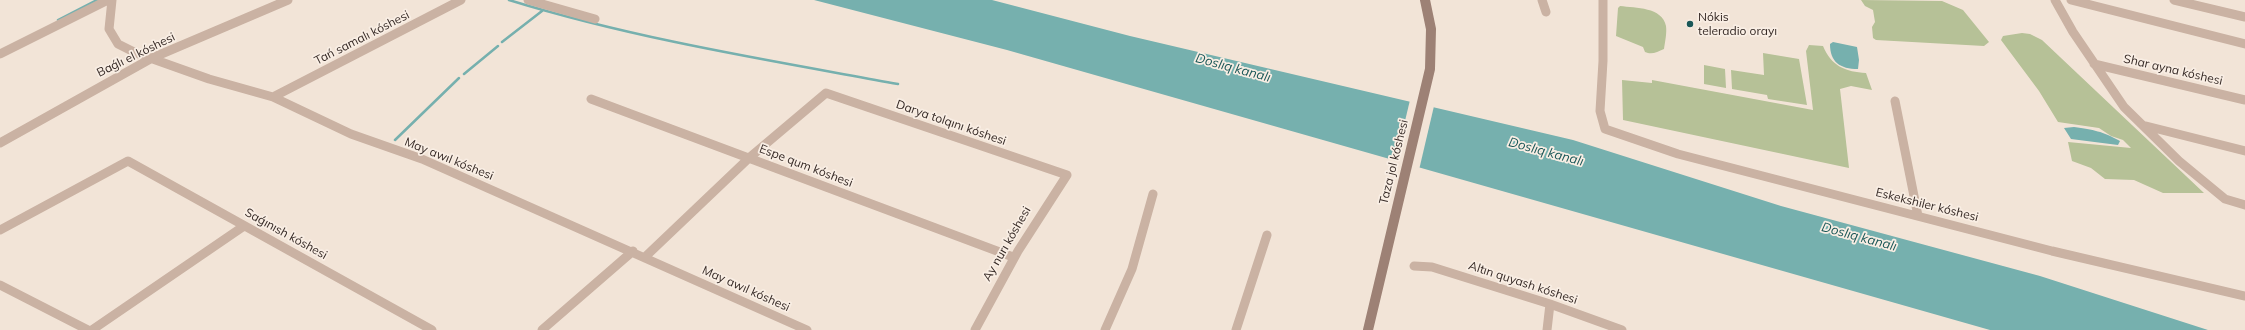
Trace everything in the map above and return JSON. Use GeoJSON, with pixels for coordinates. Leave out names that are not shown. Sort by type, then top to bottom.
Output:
{"type":"FeatureCollection","features":[{"type":"Feature","properties":{"kind":"main road","name":"Taza jol kóshesi"},"geometry":{"type":"LineString","coordinates":[[1368,330],[1430,69],[1432,52],[1431,28],[1425,0]]}},
{"type":"Feature","properties":{"kind":"street"},"geometry":{"type":"LineString","coordinates":[[0,54],[108,0]]}},
{"type":"Feature","properties":{"kind":"street","name":"May awıl kóshesi"},"geometry":{"type":"LineString","coordinates":[[112,0],[109,29],[118,44],[209,79],[273,97],[351,134],[422,159],[807,330]]}},
{"type":"Feature","properties":{"kind":"street","name":"Baǵlı el kóshesi"},"geometry":{"type":"LineString","coordinates":[[0,143],[115,77],[152,58],[288,0]]}},
{"type":"Feature","properties":{"kind":"street","name":"Tań samalı kóshesi"},"geometry":{"type":"LineString","coordinates":[[273,97],[461,0]]}},
{"type":"Feature","properties":{"kind":"street"},"geometry":{"type":"LineString","coordinates":[[528,0],[594,20]]}},
{"type":"Feature","properties":{"kind":"street"},"geometry":{"type":"LineString","coordinates":[[1542,0],[1546,12]]}},
{"type":"Feature","properties":{"kind":"street","name":"Eskekshiler kóshesi"},"geometry":{"type":"LineString","coordinates":[[1603,0],[1600,111],[1605,129],[1678,154],[2052,251],[2245,296]]}},
{"type":"Feature","properties":{"kind":"street"},"geometry":{"type":"LineString","coordinates":[[2055,0],[2094,64],[2124,107],[2179,161],[2225,199],[2245,205]]}},
{"type":"Feature","properties":{"kind":"street"},"geometry":{"type":"LineString","coordinates":[[2071,0],[2245,44]]}},
{"type":"Feature","properties":{"kind":"street"},"geometry":{"type":"LineString","coordinates":[[2174,0],[2245,17]]}},
{"type":"Feature","properties":{"kind":"street","name":"Shar ayna kóshesi"},"geometry":{"type":"LineString","coordinates":[[2094,64],[2245,100]]}},
{"type":"Feature","properties":{"kind":"street","name":"Darya tolqını kóshesi"},"geometry":{"type":"LineString","coordinates":[[749,158],[826,93],[1068,175]]}},
{"type":"Feature","properties":{"kind":"street","name":"Espe qum kóshesi"},"geometry":{"type":"LineString","coordinates":[[591,99],[1013,257]]}},
{"type":"Feature","properties":{"kind":"street"},"geometry":{"type":"LineString","coordinates":[[1895,101],[1918,216]]}},
{"type":"Feature","properties":{"kind":"street"},"geometry":{"type":"LineString","coordinates":[[2144,126],[2245,151]]}},
{"type":"Feature","properties":{"kind":"street"},"geometry":{"type":"LineString","coordinates":[[645,257],[749,158]]}},
{"type":"Feature","properties":{"kind":"street","name":"Saǵınısh kóshesi"},"geometry":{"type":"LineString","coordinates":[[0,230],[128,161],[432,330]]}},
{"type":"Feature","properties":{"kind":"street","name":"Ay nurı kóshesi"},"geometry":{"type":"LineString","coordinates":[[975,330],[1013,257],[1039,214],[1068,175]]}},
{"type":"Feature","properties":{"kind":"street"},"geometry":{"type":"LineString","coordinates":[[1105,330],[1132,269],[1154,194]]}},
{"type":"Feature","properties":{"kind":"street"},"geometry":{"type":"LineString","coordinates":[[92,330],[244,226]]}},
{"type":"Feature","properties":{"kind":"street"},"geometry":{"type":"LineString","coordinates":[[1236,330],[1267,235]]}},
{"type":"Feature","properties":{"kind":"street"},"geometry":{"type":"LineString","coordinates":[[542,330],[632,251]]}},
{"type":"Feature","properties":{"kind":"street","name":"Altın quyash kóshesi"},"geometry":{"type":"LineString","coordinates":[[1414,266],[1432,267],[1550,304],[1622,330]]}},
{"type":"Feature","properties":{"kind":"street"},"geometry":{"type":"LineString","coordinates":[[0,285],[88,330]]}},
{"type":"Feature","properties":{"kind":"street"},"geometry":{"type":"LineString","coordinates":[[1547,330],[1550,304]]}},
{"type":"Feature","properties":{"kind":"green space"},"geometry":{"type":"Polygon","coordinates":[[[1861,0],[1942,1],[1963,10],[1989,42],[1984,46],[1876,40],[1873,38],[1872,27],[1875,22],[1873,10],[1865,6],[1861,0]]]}},
{"type":"Feature","properties":{"kind":"green space"},"geometry":{"type":"Polygon","coordinates":[[[1620,6],[1641,8],[1659,15],[1664,20],[1666,26],[1664,49],[1654,53],[1648,53],[1645,52],[1643,47],[1616,36],[1618,8],[1620,6]]]}},
{"type":"Feature","properties":{"kind":"green space"},"geometry":{"type":"Polygon","coordinates":[[[2022,33],[2030,34],[2042,40],[2204,193],[2163,193],[2134,180],[2105,179],[2091,168],[2072,161],[2068,142],[2131,148],[2123,140],[2111,136],[2099,128],[2058,122],[2039,91],[2001,40],[2003,36],[2022,33]]]}},
{"type":"Feature","properties":{"kind":"green space"},"geometry":{"type":"Polygon","coordinates":[[[1809,45],[1823,46],[1830,59],[1840,67],[1866,73],[1872,90],[1851,86],[1840,89],[1849,168],[1623,120],[1622,80],[1652,83],[1652,80],[1813,110],[1806,51],[1809,45]]]}},
{"type":"Feature","properties":{"kind":"green space"},"geometry":{"type":"Polygon","coordinates":[[[1763,53],[1799,59],[1807,105],[1768,99],[1767,95],[1732,89],[1731,70],[1764,75],[1763,53]]]}},
{"type":"Feature","properties":{"kind":"green space"},"geometry":{"type":"Polygon","coordinates":[[[1704,65],[1725,69],[1726,88],[1704,84],[1704,65]]]}},
{"type":"Feature","properties":{"kind":"water","name":"Doslıq kanalı"},"geometry":{"type":"Polygon","coordinates":[[[814,0],[992,0],[1130,36],[1573,140],[1781,206],[2040,276],[2208,330],[1990,330],[1007,50],[814,0]]]}},
{"type":"Feature","properties":{"kind":"water"},"geometry":{"type":"Polygon","coordinates":[[[1833,42],[1857,47],[1859,60],[1858,69],[1846,68],[1834,60],[1830,50],[1830,44],[1833,42]]]}},
{"type":"Feature","properties":{"kind":"water"},"geometry":{"type":"Polygon","coordinates":[[[2074,127],[2098,131],[2120,141],[2118,145],[2071,139],[2064,128],[2074,127]]]}},
{"type":"Feature","properties":{"kind":"pier"},"geometry":{"type":"Polygon","coordinates":[[[1410,100],[1434,106],[1419,170],[1395,163],[1410,100]]]}},
{"type":"Feature","properties":{"kind":"waterway"},"geometry":{"type":"LineString","coordinates":[[58,20],[97,0]]}},
{"type":"Feature","properties":{"kind":"waterway"},"geometry":{"type":"LineString","coordinates":[[509,0],[605,26],[702,48],[898,84]]}},
{"type":"Feature","properties":{"kind":"waterway"},"geometry":{"type":"LineString","coordinates":[[502,42],[542,11]]}},
{"type":"Feature","properties":{"kind":"waterway"},"geometry":{"type":"LineString","coordinates":[[464,74],[498,46]]}},
{"type":"Feature","properties":{"kind":"waterway"},"geometry":{"type":"LineString","coordinates":[[395,140],[459,78]]}},
{"type":"Feature","properties":{"kind":"place","name":"Nókis teleradio orayı"},"geometry":{"type":"Point","coordinates":[1690,24]}}]}
